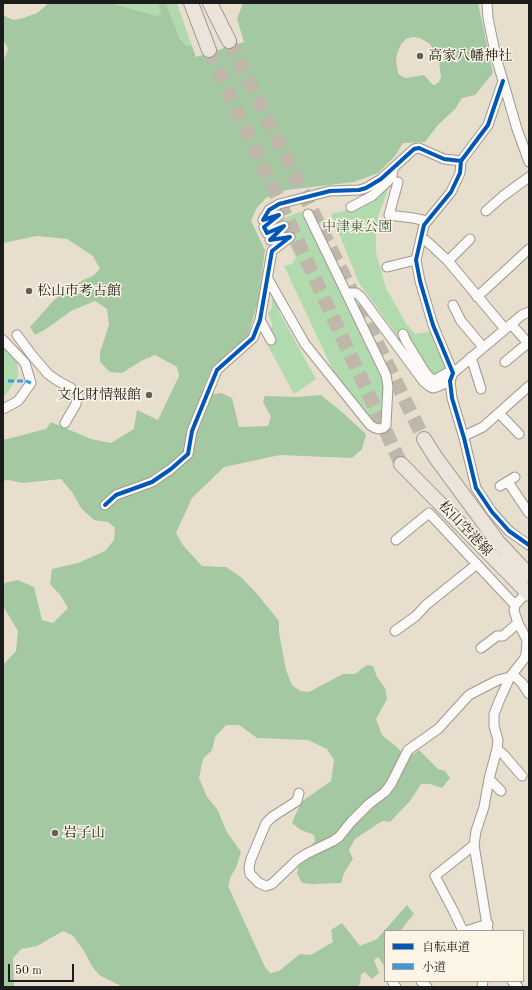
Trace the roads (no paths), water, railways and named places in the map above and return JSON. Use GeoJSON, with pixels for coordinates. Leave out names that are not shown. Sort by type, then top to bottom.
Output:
{"type":"FeatureCollection","features":[{"type":"Feature","properties":{"kind":"main road"},"geometry":{"type":"LineString","coordinates":[[191,3],[209,50]]}},
{"type":"Feature","properties":{"kind":"main road"},"geometry":{"type":"LineString","coordinates":[[210,3],[229,41]]}},
{"type":"Feature","properties":{"kind":"main road","name":"松山空港線"},"geometry":{"type":"LineString","coordinates":[[424,439],[436,458],[498,542],[529,575]]}},
{"type":"Feature","properties":{"kind":"main road","name":"松山空港線"},"geometry":{"type":"LineString","coordinates":[[401,464],[528,592]]}},
{"type":"Feature","properties":{"kind":"street"},"geometry":{"type":"LineString","coordinates":[[487,3],[488,18],[496,57],[529,162]]}},
{"type":"Feature","properties":{"kind":"street"},"geometry":{"type":"LineString","coordinates":[[503,81],[488,125],[461,161],[458,179],[451,192],[422,229],[416,260],[420,281],[433,325],[451,377],[452,398],[464,436],[474,481],[480,496],[509,531],[529,545]]}},
{"type":"Feature","properties":{"kind":"street"},"geometry":{"type":"LineString","coordinates":[[105,505],[116,495],[152,482],[171,469],[188,454],[192,431],[217,370],[253,338],[260,320],[272,251],[290,237],[270,240],[284,226],[267,233],[264,227],[279,215],[263,220],[269,210],[279,204],[330,191],[359,190],[366,188],[381,179],[414,149],[419,148],[444,159],[461,161]]}},
{"type":"Feature","properties":{"kind":"street"},"geometry":{"type":"LineString","coordinates":[[351,208],[372,196],[388,181],[392,176],[394,167]]}},
{"type":"Feature","properties":{"kind":"street"},"geometry":{"type":"LineString","coordinates":[[486,211],[503,196],[529,177]]}},
{"type":"Feature","properties":{"kind":"street"},"geometry":{"type":"LineString","coordinates":[[398,182],[389,216],[427,221]]}},
{"type":"Feature","properties":{"kind":"street"},"geometry":{"type":"LineString","coordinates":[[268,279],[305,344],[370,425],[379,430],[386,425],[388,387],[386,375],[308,214]]}},
{"type":"Feature","properties":{"kind":"street"},"geometry":{"type":"LineString","coordinates":[[421,239],[425,240],[448,261],[477,297],[528,343],[505,362]]}},
{"type":"Feature","properties":{"kind":"street"},"geometry":{"type":"LineString","coordinates":[[448,261],[470,240]]}},
{"type":"Feature","properties":{"kind":"street"},"geometry":{"type":"LineString","coordinates":[[477,297],[529,249]]}},
{"type":"Feature","properties":{"kind":"street"},"geometry":{"type":"LineString","coordinates":[[387,267],[416,260]]}},
{"type":"Feature","properties":{"kind":"street"},"geometry":{"type":"LineString","coordinates":[[346,293],[356,293],[361,296],[424,382],[433,388],[437,387],[451,377],[471,357],[525,313],[529,322]]}},
{"type":"Feature","properties":{"kind":"street"},"geometry":{"type":"LineString","coordinates":[[453,305],[461,321],[483,347]]}},
{"type":"Feature","properties":{"kind":"street"},"geometry":{"type":"LineString","coordinates":[[260,320],[271,340]]}},
{"type":"Feature","properties":{"kind":"street"},"geometry":{"type":"LineString","coordinates":[[403,334],[406,342],[430,378],[434,380],[447,373],[451,377]]}},
{"type":"Feature","properties":{"kind":"street"},"geometry":{"type":"LineString","coordinates":[[16,335],[48,374],[71,388],[78,395],[76,404],[65,423]]}},
{"type":"Feature","properties":{"kind":"street"},"geometry":{"type":"LineString","coordinates":[[3,340],[25,363],[31,383],[18,401],[3,409]]}},
{"type":"Feature","properties":{"kind":"street"},"geometry":{"type":"LineString","coordinates":[[471,357],[481,389]]}},
{"type":"Feature","properties":{"kind":"street"},"geometry":{"type":"LineString","coordinates":[[464,436],[483,427],[529,386]]}},
{"type":"Feature","properties":{"kind":"street"},"geometry":{"type":"LineString","coordinates":[[499,413],[519,434]]}},
{"type":"Feature","properties":{"kind":"street"},"geometry":{"type":"LineString","coordinates":[[508,482],[529,513]]}},
{"type":"Feature","properties":{"kind":"street"},"geometry":{"type":"LineString","coordinates":[[396,540],[429,513],[515,605]]}},
{"type":"Feature","properties":{"kind":"street"},"geometry":{"type":"LineString","coordinates":[[395,630],[416,616],[426,605],[477,564]]}},
{"type":"Feature","properties":{"kind":"street"},"geometry":{"type":"LineString","coordinates":[[473,930],[488,928],[474,845],[497,749],[498,740],[494,726],[494,714],[511,675],[524,660],[526,655],[528,639],[518,623],[514,611],[515,605],[528,592]]}},
{"type":"Feature","properties":{"kind":"street"},"geometry":{"type":"LineString","coordinates":[[481,648],[497,636],[504,636],[518,623]]}},
{"type":"Feature","properties":{"kind":"street"},"geometry":{"type":"LineString","coordinates":[[299,793],[297,801],[272,816],[266,823],[251,858],[249,867],[250,874],[259,883],[266,886],[272,884],[306,854],[339,837],[360,813],[385,792],[391,784],[408,750],[438,729],[469,695],[511,675],[526,683],[529,694]]}},
{"type":"Feature","properties":{"kind":"street"},"geometry":{"type":"LineString","coordinates":[[497,749],[522,776]]}},
{"type":"Feature","properties":{"kind":"street"},"geometry":{"type":"LineString","coordinates":[[489,779],[501,791]]}},
{"type":"Feature","properties":{"kind":"street"},"geometry":{"type":"LineString","coordinates":[[463,930],[435,876],[474,845]]}},
{"type":"Feature","properties":{"kind":"tunnel"},"geometry":{"type":"LineString","coordinates":[[229,41],[424,439]]}},
{"type":"Feature","properties":{"kind":"tunnel"},"geometry":{"type":"LineString","coordinates":[[209,50],[401,464]]}},
{"type":"Feature","properties":{"kind":"place","name":"高家八幡神社"},"geometry":{"type":"Point","coordinates":[420,56]}},
{"type":"Feature","properties":{"kind":"place","name":"松山市考古館"},"geometry":{"type":"Point","coordinates":[29,291]}},
{"type":"Feature","properties":{"kind":"place","name":"文化財情報館"},"geometry":{"type":"Point","coordinates":[149,395]}},
{"type":"Feature","properties":{"kind":"place","name":"岩子山"},"geometry":{"type":"Point","coordinates":[55,833]}},
{"type":"Feature","properties":{"kind":"park label","name":"中津東公園"},"geometry":{"type":"Point","coordinates":[357,227]}}]}
